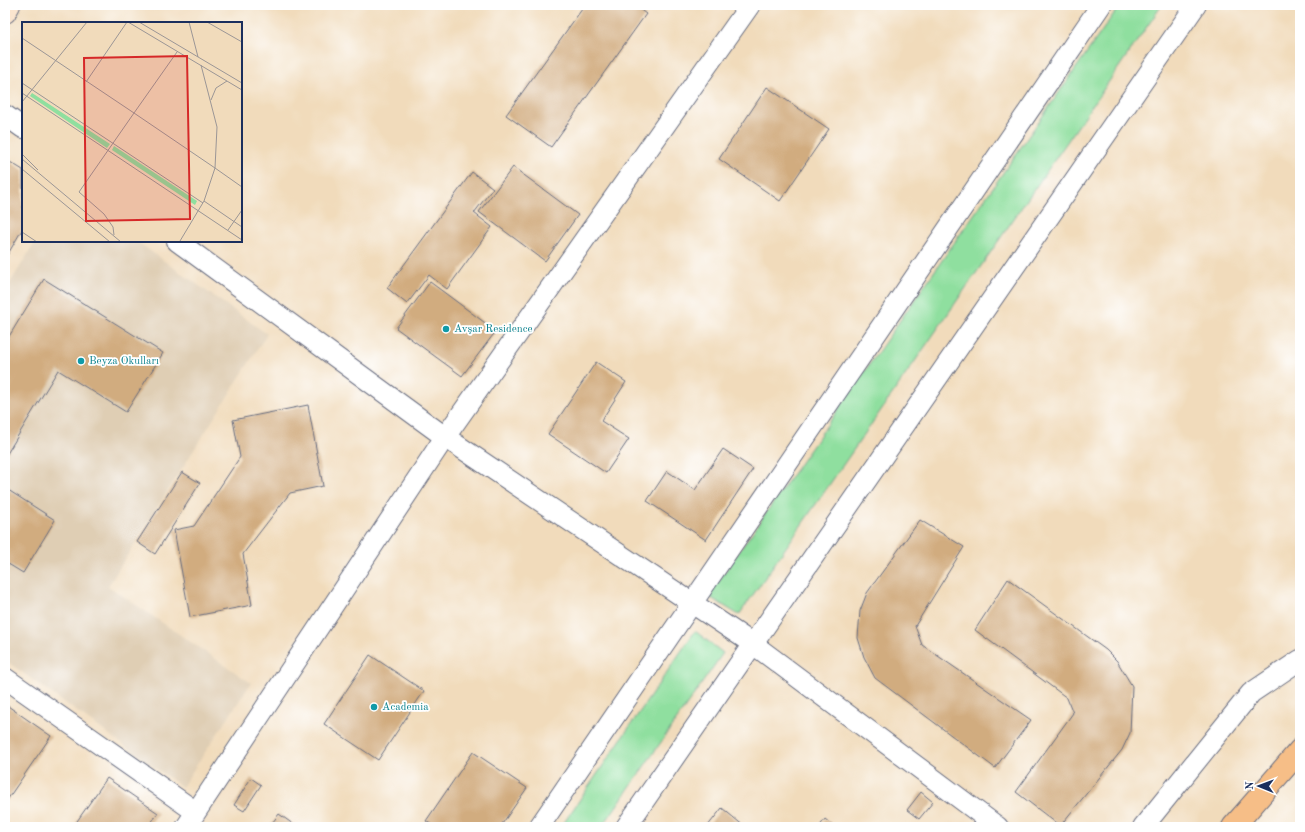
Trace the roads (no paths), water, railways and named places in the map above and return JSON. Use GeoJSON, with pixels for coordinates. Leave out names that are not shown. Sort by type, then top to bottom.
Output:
{"type":"FeatureCollection","features":[{"type":"Feature","properties":{"kind":"highway"},"geometry":{"type":"LineString","coordinates":[[1233,827],[1300,750]]}},
{"type":"Feature","properties":{"kind":"main road"},"geometry":{"type":"LineString","coordinates":[[5,12],[9,5]]}},
{"type":"Feature","properties":{"kind":"street"},"geometry":{"type":"LineString","coordinates":[[5,678],[191,820],[445,438],[750,5]]}},
{"type":"Feature","properties":{"kind":"street"},"geometry":{"type":"LineString","coordinates":[[539,827],[1101,5]]}},
{"type":"Feature","properties":{"kind":"street"},"geometry":{"type":"LineString","coordinates":[[626,827],[1196,5]]}},
{"type":"Feature","properties":{"kind":"street"},"geometry":{"type":"LineString","coordinates":[[5,115],[22,127]]}},
{"type":"Feature","properties":{"kind":"street"},"geometry":{"type":"LineString","coordinates":[[178,242],[445,438],[753,644],[998,827]]}},
{"type":"Feature","properties":{"kind":"street"},"geometry":{"type":"LineString","coordinates":[[1143,827],[1251,692],[1300,660]]}},
{"type":"Feature","properties":{"kind":"place","name":"Avşar Residence"},"geometry":{"type":"Point","coordinates":[446,329]}},
{"type":"Feature","properties":{"kind":"place","name":"Beyza Okulları"},"geometry":{"type":"Point","coordinates":[81,361]}},
{"type":"Feature","properties":{"kind":"place","name":"Academia"},"geometry":{"type":"Point","coordinates":[374,707]}}]}
